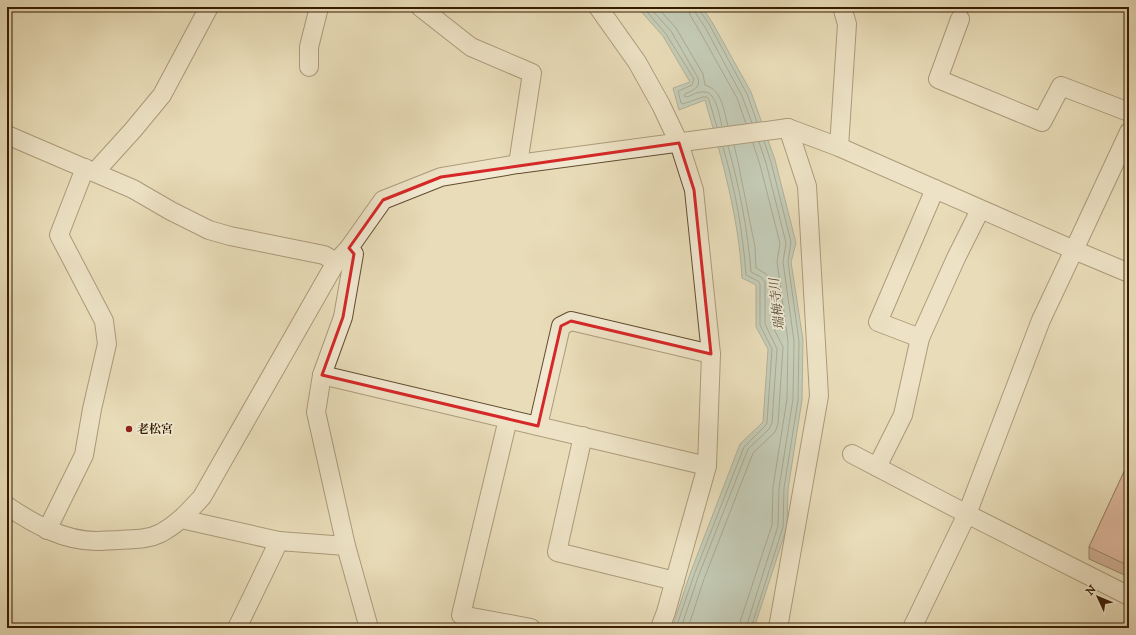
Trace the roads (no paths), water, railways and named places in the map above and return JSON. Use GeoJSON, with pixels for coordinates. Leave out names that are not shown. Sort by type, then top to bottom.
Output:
{"type":"FeatureCollection","features":[{"type":"Feature","properties":{"kind":"street"},"geometry":{"type":"LineString","coordinates":[[46,530],[84,455],[92,409],[107,344],[104,321],[59,235],[90,170],[133,130],[162,95],[210,7]]}},
{"type":"Feature","properties":{"kind":"street"},"geometry":{"type":"LineString","coordinates":[[309,67],[309,47],[319,7]]}},
{"type":"Feature","properties":{"kind":"street"},"geometry":{"type":"LineString","coordinates":[[420,7],[471,47],[532,73],[518,164]]}},
{"type":"Feature","properties":{"kind":"street"},"geometry":{"type":"LineString","coordinates":[[598,7],[637,62],[661,105],[679,143],[694,190],[711,354],[707,466],[675,581],[660,628]]}},
{"type":"Feature","properties":{"kind":"street"},"geometry":{"type":"LineString","coordinates":[[839,147],[844,15],[855,7]]}},
{"type":"Feature","properties":{"kind":"street"},"geometry":{"type":"LineString","coordinates":[[960,19],[938,79],[1042,122],[1061,86],[1129,112]]}},
{"type":"Feature","properties":{"kind":"street"},"geometry":{"type":"LineString","coordinates":[[778,628],[819,396],[807,186],[788,128]]}},
{"type":"Feature","properties":{"kind":"street"},"geometry":{"type":"LineString","coordinates":[[7,506],[46,530],[73,538],[96,541],[142,539],[160,533],[182,519],[202,497],[336,262],[349,248],[383,200],[441,177],[518,164],[788,128],[839,147],[980,210],[1129,273]]}},
{"type":"Feature","properties":{"kind":"street"},"geometry":{"type":"LineString","coordinates":[[912,628],[967,514],[1041,320],[1129,132]]}},
{"type":"Feature","properties":{"kind":"street"},"geometry":{"type":"LineString","coordinates":[[7,135],[132,189],[209,230],[230,236],[324,254],[336,262]]}},
{"type":"Feature","properties":{"kind":"street"},"geometry":{"type":"LineString","coordinates":[[920,338],[878,322],[935,189]]}},
{"type":"Feature","properties":{"kind":"street"},"geometry":{"type":"LineString","coordinates":[[877,467],[903,415],[920,338],[956,258],[980,210]]}},
{"type":"Feature","properties":{"kind":"street"},"geometry":{"type":"LineString","coordinates":[[349,248],[354,254],[343,317],[322,374],[316,412],[346,546],[370,628]]}},
{"type":"Feature","properties":{"kind":"street"},"geometry":{"type":"LineString","coordinates":[[538,426],[561,326],[571,321],[711,354]]}},
{"type":"Feature","properties":{"kind":"street"},"geometry":{"type":"LineString","coordinates":[[322,374],[707,466]]}},
{"type":"Feature","properties":{"kind":"street"},"geometry":{"type":"LineString","coordinates":[[508,419],[461,615],[531,628]]}},
{"type":"Feature","properties":{"kind":"street"},"geometry":{"type":"LineString","coordinates":[[583,436],[556,552],[675,581]]}},
{"type":"Feature","properties":{"kind":"street"},"geometry":{"type":"LineString","coordinates":[[852,454],[1129,596]]}},
{"type":"Feature","properties":{"kind":"street"},"geometry":{"type":"LineString","coordinates":[[182,519],[279,541],[346,546]]}},
{"type":"Feature","properties":{"kind":"street"},"geometry":{"type":"LineString","coordinates":[[237,628],[279,541]]}},
{"type":"Feature","properties":{"kind":"water","name":"瑞梅寺川"},"geometry":{"type":"Polygon","coordinates":[[[637,7],[702,7],[751,92],[775,160],[796,243],[791,262],[803,340],[802,400],[788,489],[787,527],[754,628],[672,628],[690,574],[740,444],[763,422],[768,349],[756,327],[756,285],[742,278],[737,233],[729,189],[705,100],[679,110],[673,88],[690,82],[663,36],[637,7]]]}},
{"type":"Feature","properties":{"kind":"place","name":"老松宮"},"geometry":{"type":"Point","coordinates":[129,429]}}]}
